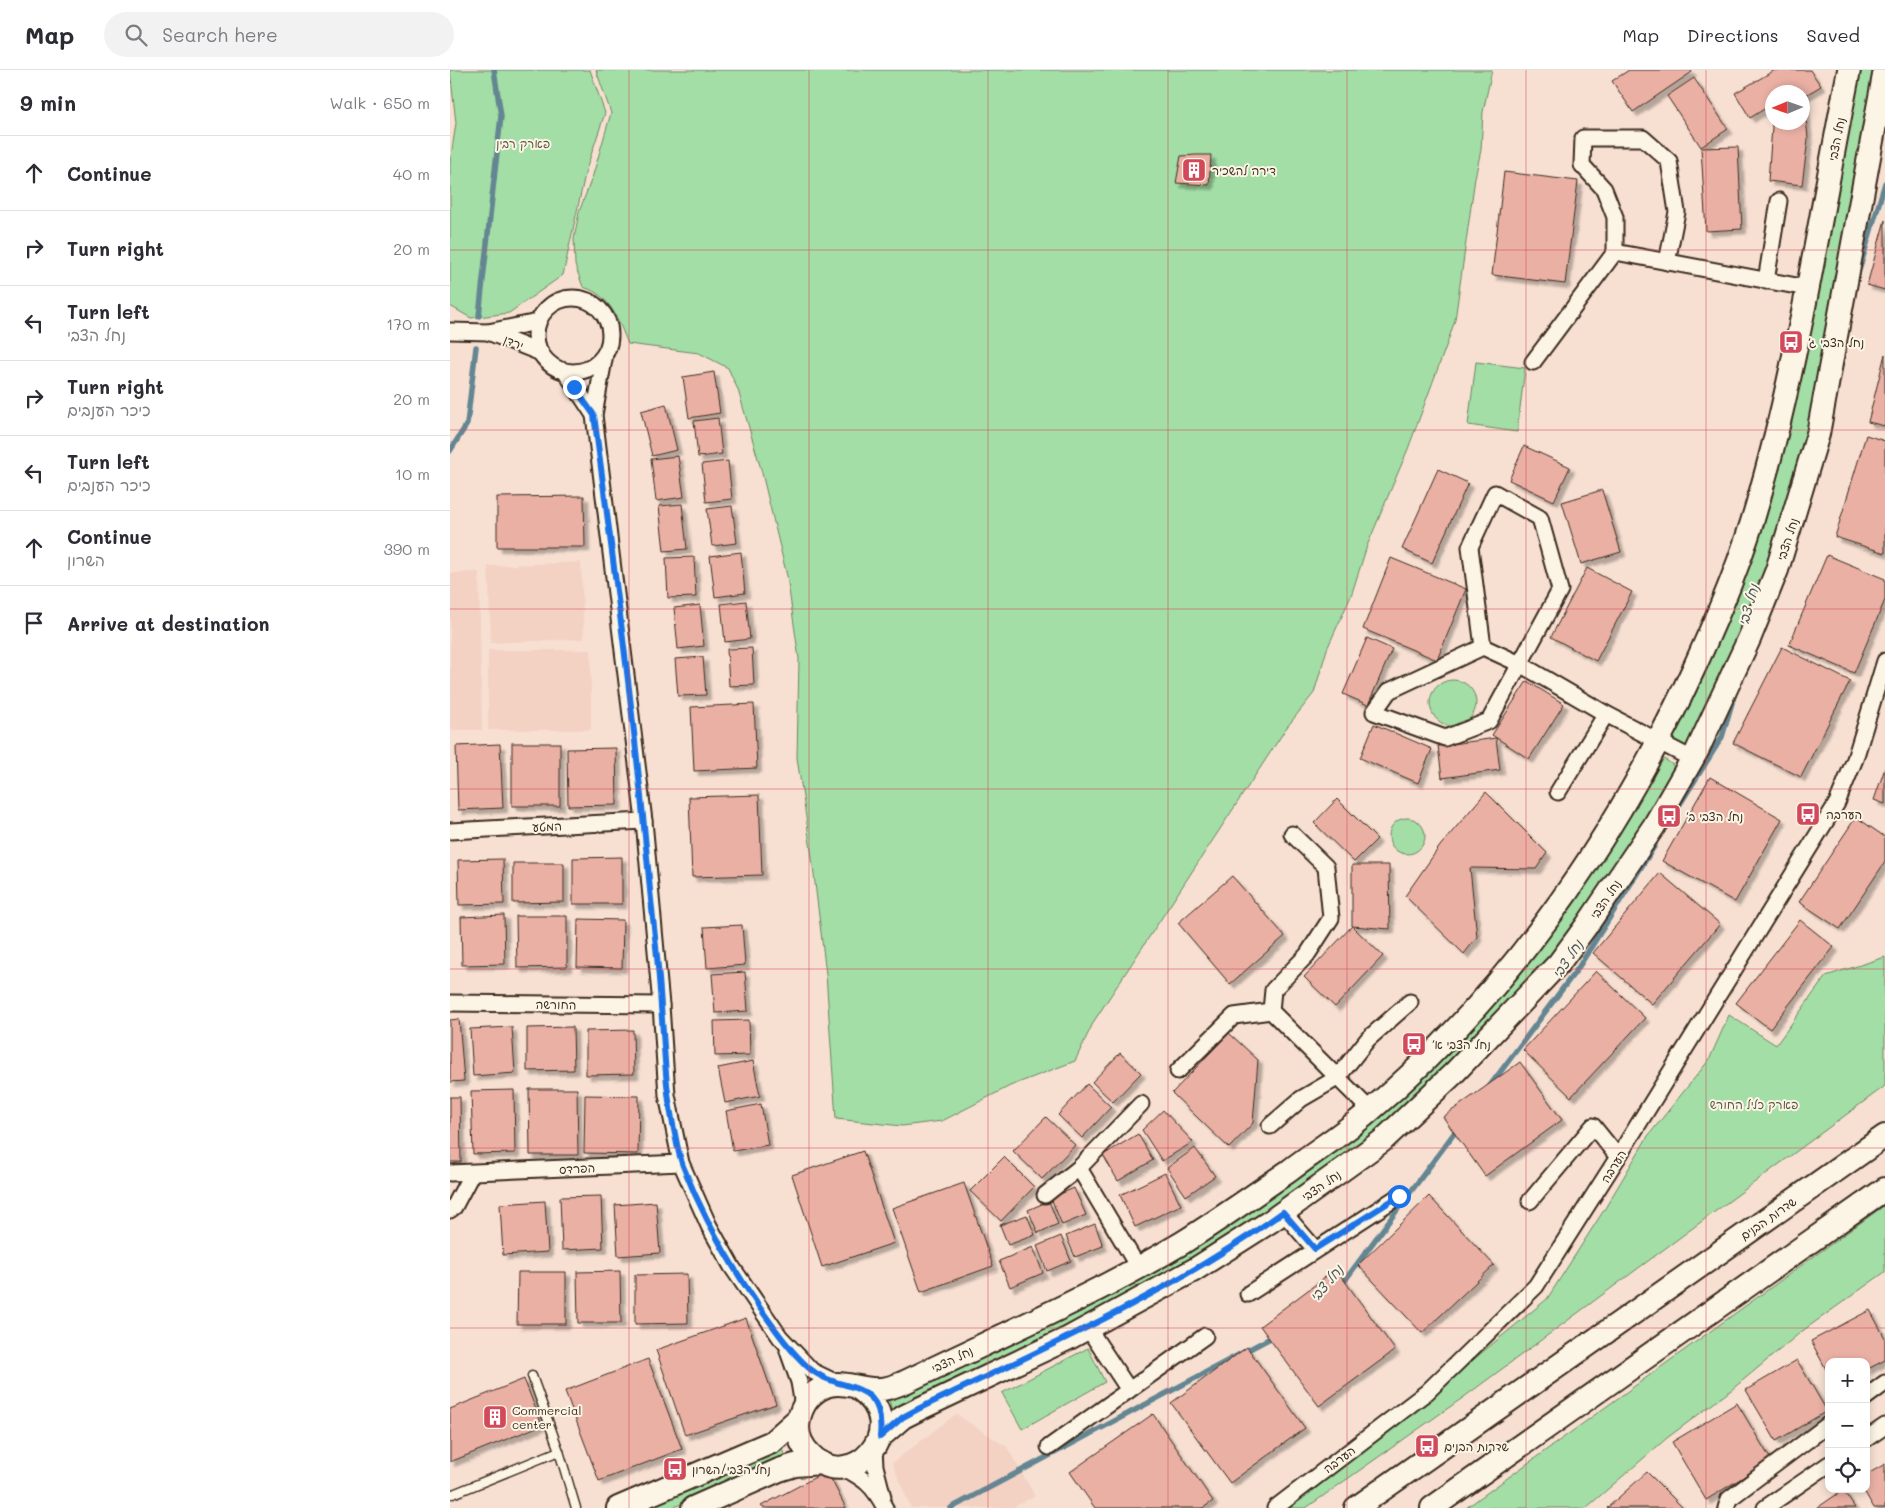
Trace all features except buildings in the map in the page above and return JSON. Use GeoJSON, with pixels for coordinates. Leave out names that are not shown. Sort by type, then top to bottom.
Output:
{"type":"FeatureCollection","features":[{"type":"Feature","properties":{"kind":"street","name":"נחל הצבי"},"geometry":{"type":"LineString","coordinates":[[848,1386],[878,1390],[905,1382],[1033,1322],[1138,1267],[1179,1244],[1254,1196],[1371,1111],[1433,1052],[1488,995],[1534,939],[1596,850],[1625,803],[1658,741],[1713,626],[1760,495],[1792,366],[1849,70]]}},
{"type":"Feature","properties":{"kind":"street","name":"נחל הצבי"},"geometry":{"type":"LineString","coordinates":[[877,1443],[903,1417],[1088,1328],[1194,1270],[1283,1212],[1382,1141],[1454,1074],[1559,963],[1654,826],[1692,759],[1750,637],[1777,570],[1818,434],[1885,70]]}},
{"type":"Feature","properties":{"kind":"street"},"geometry":{"type":"LineString","coordinates":[[1533,362],[1615,252],[1615,217],[1604,189],[1582,164],[1583,138],[1643,138],[1669,162],[1677,212],[1667,262]]}},
{"type":"Feature","properties":{"kind":"street"},"geometry":{"type":"LineString","coordinates":[[1766,281],[1779,201]]}},
{"type":"Feature","properties":{"kind":"street"},"geometry":{"type":"LineString","coordinates":[[1615,252],[1808,288]]}},
{"type":"Feature","properties":{"kind":"street"},"geometry":{"type":"LineString","coordinates":[[580,298],[591,302],[601,309],[607,319],[610,343],[605,354],[597,364],[587,370],[565,371],[551,364],[541,353],[536,332],[538,322],[549,306],[556,301],[580,298]]}},
{"type":"Feature","properties":{"kind":"street","name":"ירדן"},"geometry":{"type":"LineString","coordinates":[[450,331],[488,332],[538,322]]}},
{"type":"Feature","properties":{"kind":"street"},"geometry":{"type":"LineString","coordinates":[[450,324],[450,331]]}},
{"type":"Feature","properties":{"kind":"street","name":"ירדן"},"geometry":{"type":"LineString","coordinates":[[488,332],[541,353]]}},
{"type":"Feature","properties":{"kind":"street"},"geometry":{"type":"LineString","coordinates":[[605,354],[594,415],[644,821],[661,1005],[666,1095],[682,1163],[714,1234],[732,1267],[780,1337],[812,1371],[868,1395],[878,1410],[881,1424],[875,1466],[885,1508]]}},
{"type":"Feature","properties":{"kind":"street"},"geometry":{"type":"LineString","coordinates":[[565,371],[594,415]]}},
{"type":"Feature","properties":{"kind":"street"},"geometry":{"type":"LineString","coordinates":[[1483,647],[1470,547],[1494,493],[1540,518],[1560,590],[1520,664],[1489,721],[1446,738],[1374,712],[1389,691],[1483,647],[1520,664],[1606,714],[1692,759]]}},
{"type":"Feature","properties":{"kind":"street","name":"הערבה"},"geometry":{"type":"LineString","coordinates":[[1274,1508],[1427,1392],[1536,1286],[1837,803],[1856,759],[1885,661]]}},
{"type":"Feature","properties":{"kind":"street"},"geometry":{"type":"LineString","coordinates":[[1558,792],[1606,714]]}},
{"type":"Feature","properties":{"kind":"street","name":"המטע"},"geometry":{"type":"LineString","coordinates":[[450,831],[644,821]]}},
{"type":"Feature","properties":{"kind":"street"},"geometry":{"type":"LineString","coordinates":[[1271,1011],[1273,990],[1307,954],[1330,918],[1326,867],[1292,834]]}},
{"type":"Feature","properties":{"kind":"street"},"geometry":{"type":"LineString","coordinates":[[1270,1126],[1301,1098],[1337,1078],[1368,1039],[1410,1002]]}},
{"type":"Feature","properties":{"kind":"street","name":"החורשה"},"geometry":{"type":"LineString","coordinates":[[450,1003],[661,1005]]}},
{"type":"Feature","properties":{"kind":"street"},"geometry":{"type":"LineString","coordinates":[[1271,1011],[1371,1111]]}},
{"type":"Feature","properties":{"kind":"street"},"geometry":{"type":"LineString","coordinates":[[1178,1072],[1234,1016],[1271,1011]]}},
{"type":"Feature","properties":{"kind":"street"},"geometry":{"type":"LineString","coordinates":[[1045,1195],[1079,1168],[1141,1104]]}},
{"type":"Feature","properties":{"kind":"street"},"geometry":{"type":"LineString","coordinates":[[1530,1201],[1593,1126],[1618,1157]]}},
{"type":"Feature","properties":{"kind":"street","name":"שדרות הבנים"},"geometry":{"type":"LineString","coordinates":[[1356,1508],[1885,1136]]}},
{"type":"Feature","properties":{"kind":"street","name":"הפרדס"},"geometry":{"type":"LineString","coordinates":[[450,1173],[682,1163]]}},
{"type":"Feature","properties":{"kind":"street"},"geometry":{"type":"LineString","coordinates":[[1079,1168],[1138,1267]]}},
{"type":"Feature","properties":{"kind":"street"},"geometry":{"type":"LineString","coordinates":[[450,1210],[472,1173]]}},
{"type":"Feature","properties":{"kind":"street"},"geometry":{"type":"LineString","coordinates":[[1432,1508],[1885,1190]]}},
{"type":"Feature","properties":{"kind":"street"},"geometry":{"type":"LineString","coordinates":[[1248,1294],[1399,1196]]}},
{"type":"Feature","properties":{"kind":"street"},"geometry":{"type":"LineString","coordinates":[[1283,1212],[1315,1249]]}},
{"type":"Feature","properties":{"kind":"street"},"geometry":{"type":"LineString","coordinates":[[1088,1328],[1129,1390]]}},
{"type":"Feature","properties":{"kind":"street"},"geometry":{"type":"LineString","coordinates":[[1048,1447],[1206,1336]]}},
{"type":"Feature","properties":{"kind":"street"},"geometry":{"type":"LineString","coordinates":[[780,1337],[799,1382],[801,1412],[798,1430],[804,1445],[813,1457],[860,1476],[875,1488],[885,1508]]}},
{"type":"Feature","properties":{"kind":"street"},"geometry":{"type":"LineString","coordinates":[[1870,1394],[1885,1383]]}},
{"type":"Feature","properties":{"kind":"street"},"geometry":{"type":"LineString","coordinates":[[618,1508],[772,1442],[801,1412],[810,1396],[821,1388],[848,1386]]}},
{"type":"Feature","properties":{"kind":"street"},"geometry":{"type":"LineString","coordinates":[[1870,1436],[1885,1426]]}},
{"type":"Feature","properties":{"kind":"street"},"geometry":{"type":"LineString","coordinates":[[1726,1508],[1729,1499],[1825,1427]]}},
{"type":"Feature","properties":{"kind":"street"},"geometry":{"type":"LineString","coordinates":[[693,1508],[795,1465],[852,1465],[864,1459],[877,1443]]}},
{"type":"Feature","properties":{"kind":"street"},"geometry":{"type":"LineString","coordinates":[[1765,1508],[1825,1467]]}},
{"type":"Feature","properties":{"kind":"lane"},"geometry":{"type":"LineString","coordinates":[[532,1376],[559,1451],[576,1508]]}},
{"type":"Feature","properties":{"kind":"lane"},"geometry":{"type":"LineString","coordinates":[[453,1494],[559,1451]]}},
{"type":"Feature","properties":{"kind":"shaded area"},"geometry":{"type":"Polygon","coordinates":[[[581,562],[584,639],[491,643],[488,566],[581,562]]]}},
{"type":"Feature","properties":{"kind":"shaded area"},"geometry":{"type":"Polygon","coordinates":[[[479,572],[482,730],[450,730],[450,573],[479,572]]]}},
{"type":"Feature","properties":{"kind":"shaded area"},"geometry":{"type":"Polygon","coordinates":[[[488,650],[591,650],[591,730],[488,730],[488,650]]]}},
{"type":"Feature","properties":{"kind":"shaded area"},"geometry":{"type":"Polygon","coordinates":[[[956,1414],[1007,1447],[1035,1496],[1012,1508],[911,1508],[892,1463],[956,1414]]]}},
{"type":"Feature","properties":{"kind":"green space","name":"פארק רבין"},"geometry":{"type":"Polygon","coordinates":[[[450,70],[590,70],[605,113],[586,170],[563,275],[509,313],[471,318],[450,306],[450,163],[456,123],[450,70]]]}},
{"type":"Feature","properties":{"kind":"green space"},"geometry":{"type":"Polygon","coordinates":[[[596,70],[1492,70],[1483,112],[1481,150],[1475,178],[1455,320],[1408,449],[1367,546],[1351,596],[1327,649],[1314,693],[1287,727],[1094,1021],[1075,1061],[1010,1086],[942,1121],[902,1126],[836,1119],[826,974],[811,850],[797,758],[799,659],[787,576],[761,469],[738,390],[728,368],[699,353],[628,344],[617,318],[607,302],[593,291],[583,287],[575,265],[574,239],[579,212],[593,175],[611,113],[596,70]]]}},
{"type":"Feature","properties":{"kind":"green space"},"geometry":{"type":"Polygon","coordinates":[[[1853,70],[1882,70],[1789,525],[1694,750],[1667,736],[1752,534],[1853,70]]]}},
{"type":"Feature","properties":{"kind":"green space"},"geometry":{"type":"Polygon","coordinates":[[[1476,362],[1525,368],[1517,432],[1468,425],[1476,362]]]}},
{"type":"Feature","properties":{"kind":"green space"},"geometry":{"type":"Polygon","coordinates":[[[1458,680],[1470,686],[1475,694],[1475,712],[1470,720],[1462,725],[1448,726],[1436,720],[1431,712],[1430,698],[1436,686],[1444,681],[1458,680]]]}},
{"type":"Feature","properties":{"kind":"green space"},"geometry":{"type":"Polygon","coordinates":[[[1657,754],[1683,772],[1587,921],[1412,1112],[1231,1244],[893,1414],[887,1393],[1154,1262],[1439,1051],[1657,754]]]}},
{"type":"Feature","properties":{"kind":"green space"},"geometry":{"type":"Polygon","coordinates":[[[1407,818],[1414,819],[1420,823],[1424,829],[1424,843],[1420,849],[1414,853],[1407,854],[1400,853],[1394,849],[1390,843],[1389,836],[1390,829],[1394,823],[1400,819],[1407,818]]]}},
{"type":"Feature","properties":{"kind":"green space","name":"פארק כליל החורש"},"geometry":{"type":"Polygon","coordinates":[[[1885,957],[1885,1086],[1464,1397],[1306,1508],[1278,1508],[1451,1378],[1547,1299],[1604,1210],[1648,1136],[1709,1060],[1729,1015],[1776,1045],[1826,976],[1885,957]]]}},
{"type":"Feature","properties":{"kind":"green space"},"geometry":{"type":"Polygon","coordinates":[[[1885,1205],[1885,1272],[1801,1332],[1730,1391],[1667,1438],[1586,1508],[1466,1508],[1885,1205]]]}},
{"type":"Feature","properties":{"kind":"green space"},"geometry":{"type":"Polygon","coordinates":[[[1088,1348],[1105,1382],[1022,1429],[1002,1393],[1088,1348]]]}},
{"type":"Feature","properties":{"kind":"green space"},"geometry":{"type":"Polygon","coordinates":[[[780,1447],[787,1458],[672,1508],[645,1508],[780,1447]]]}},
{"type":"Feature","properties":{"kind":"waterway"},"geometry":{"type":"LineString","coordinates":[[479,316],[501,116],[494,70]]}},
{"type":"Feature","properties":{"kind":"waterway","name":"נחל צבי"},"geometry":{"type":"LineString","coordinates":[[1858,274],[1885,183]]}},
{"type":"Feature","properties":{"kind":"waterway"},"geometry":{"type":"LineString","coordinates":[[450,451],[467,424],[476,347]]}},
{"type":"Feature","properties":{"kind":"waterway","name":"נחל צבי"},"geometry":{"type":"LineString","coordinates":[[1670,820],[1722,737],[1734,696]]}},
{"type":"Feature","properties":{"kind":"waterway","name":"נחל צבי"},"geometry":{"type":"LineString","coordinates":[[1489,1087],[1578,968],[1655,845]]}},
{"type":"Feature","properties":{"kind":"waterway","name":"נחל צבי"},"geometry":{"type":"LineString","coordinates":[[1340,1287],[1458,1128]]}},
{"type":"Feature","properties":{"kind":"waterway","name":"נחל צבי"},"geometry":{"type":"LineString","coordinates":[[951,1508],[1276,1335]]}},
{"type":"Feature","properties":{"kind":"place","name":"דירה להשכיר"},"geometry":{"type":"Point","coordinates":[1194,170]}},
{"type":"Feature","properties":{"kind":"place","name":"נחל הצבי ג׳"},"geometry":{"type":"Point","coordinates":[1791,342]}},
{"type":"Feature","properties":{"kind":"place","name":"הערבה"},"geometry":{"type":"Point","coordinates":[1808,814]}},
{"type":"Feature","properties":{"kind":"place","name":"נחל הצבי ב׳"},"geometry":{"type":"Point","coordinates":[1669,816]}},
{"type":"Feature","properties":{"kind":"place","name":"נחל הצבי א׳"},"geometry":{"type":"Point","coordinates":[1414,1044]}},
{"type":"Feature","properties":{"kind":"place","name":"Commercial center"},"geometry":{"type":"Point","coordinates":[495,1417]}},
{"type":"Feature","properties":{"kind":"place","name":"שדרות הבנים"},"geometry":{"type":"Point","coordinates":[1427,1446]}},
{"type":"Feature","properties":{"kind":"place","name":"נחל הצבי/השרון"},"geometry":{"type":"Point","coordinates":[675,1469]}},
{"type":"Feature","properties":{"kind":"route"},"geometry":{"type":"LineString","coordinates":[[574,387],[594,415],[610,536],[644,821],[661,1005],[666,1095],[682,1163],[709,1226],[732,1267],[780,1337],[798,1358],[812,1371],[825,1378],[839,1384],[858,1388],[868,1395],[878,1410],[881,1424],[880,1437],[903,1417],[918,1409],[1069,1338],[1152,1294],[1234,1246],[1283,1212],[1315,1249],[1399,1196]]}}]}
